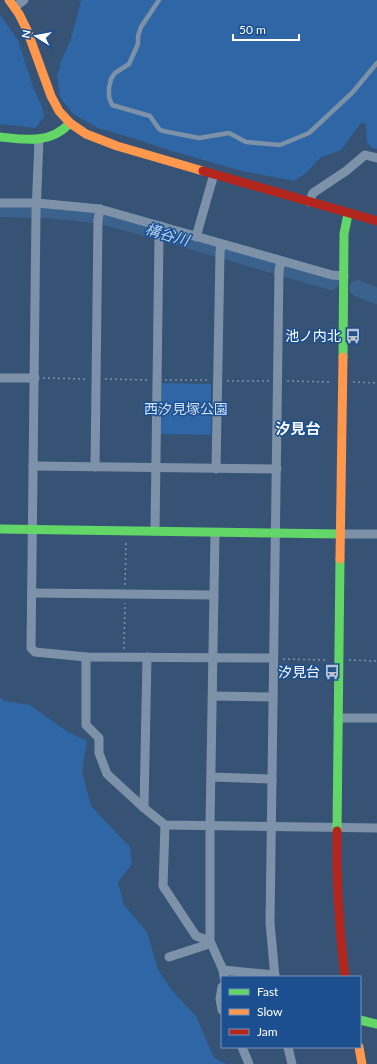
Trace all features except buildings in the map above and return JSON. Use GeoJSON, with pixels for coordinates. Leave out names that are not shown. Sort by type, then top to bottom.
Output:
{"type":"FeatureCollection","features":[{"type":"Feature","properties":{"kind":"street"},"geometry":{"type":"LineString","coordinates":[[24,0],[12,3],[30,35],[52,99],[60,112],[70,123],[94,138],[117,146],[348,214],[377,221]]}},
{"type":"Feature","properties":{"kind":"street"},"geometry":{"type":"LineString","coordinates":[[0,137],[39,139],[50,137],[59,134],[66,129],[70,123]]}},
{"type":"Feature","properties":{"kind":"street"},"geometry":{"type":"LineString","coordinates":[[39,139],[31,648],[35,652],[86,657],[273,658]]}},
{"type":"Feature","properties":{"kind":"street"},"geometry":{"type":"LineString","coordinates":[[309,202],[313,194],[346,172],[365,155],[377,158]]}},
{"type":"Feature","properties":{"kind":"street"},"geometry":{"type":"LineString","coordinates":[[196,237],[214,174]]}},
{"type":"Feature","properties":{"kind":"street"},"geometry":{"type":"LineString","coordinates":[[0,203],[99,214],[160,230],[196,237],[220,247],[280,265],[344,276]]}},
{"type":"Feature","properties":{"kind":"street"},"geometry":{"type":"LineString","coordinates":[[95,467],[99,214]]}},
{"type":"Feature","properties":{"kind":"street"},"geometry":{"type":"LineString","coordinates":[[345,976],[339,928],[336,869],[336,828],[340,660],[344,234],[348,214]]}},
{"type":"Feature","properties":{"kind":"street"},"geometry":{"type":"LineString","coordinates":[[155,531],[160,230]]}},
{"type":"Feature","properties":{"kind":"street"},"geometry":{"type":"LineString","coordinates":[[216,469],[220,247]]}},
{"type":"Feature","properties":{"kind":"street"},"geometry":{"type":"LineString","coordinates":[[215,533],[210,825],[210,941],[223,973],[275,976],[270,923],[273,658],[277,533],[277,381],[280,265]]}},
{"type":"Feature","properties":{"kind":"street"},"geometry":{"type":"LineString","coordinates":[[0,378],[35,378]]}},
{"type":"Feature","properties":{"kind":"street"},"geometry":{"type":"LineString","coordinates":[[33,466],[277,470]]}},
{"type":"Feature","properties":{"kind":"street"},"geometry":{"type":"LineString","coordinates":[[0,529],[377,534]]}},
{"type":"Feature","properties":{"kind":"street"},"geometry":{"type":"LineString","coordinates":[[32,593],[214,595]]}},
{"type":"Feature","properties":{"kind":"street"},"geometry":{"type":"LineString","coordinates":[[86,657],[86,725],[99,738],[99,753],[107,774],[165,825],[377,828]]}},
{"type":"Feature","properties":{"kind":"street"},"geometry":{"type":"LineString","coordinates":[[144,808],[147,657]]}},
{"type":"Feature","properties":{"kind":"street"},"geometry":{"type":"LineString","coordinates":[[213,696],[273,696]]}},
{"type":"Feature","properties":{"kind":"street"},"geometry":{"type":"LineString","coordinates":[[338,718],[377,718]]}},
{"type":"Feature","properties":{"kind":"street"},"geometry":{"type":"LineString","coordinates":[[211,777],[272,779]]}},
{"type":"Feature","properties":{"kind":"street"},"geometry":{"type":"LineString","coordinates":[[165,825],[163,886],[196,936],[210,941]]}},
{"type":"Feature","properties":{"kind":"street"},"geometry":{"type":"LineString","coordinates":[[169,957],[206,946],[210,941]]}},
{"type":"Feature","properties":{"kind":"street"},"geometry":{"type":"LineString","coordinates":[[221,994],[221,1005]]}},
{"type":"Feature","properties":{"kind":"street"},"geometry":{"type":"LineString","coordinates":[[361,1020],[377,1024]]}},
{"type":"Feature","properties":{"kind":"street"},"geometry":{"type":"LineString","coordinates":[[242,1048],[249,1064]]}},
{"type":"Feature","properties":{"kind":"street"},"geometry":{"type":"LineString","coordinates":[[288,1048],[292,1064]]}},
{"type":"Feature","properties":{"kind":"street"},"geometry":{"type":"LineString","coordinates":[[359,1048],[361,1064]]}},
{"type":"Feature","properties":{"kind":"lane"},"geometry":{"type":"LineString","coordinates":[[159,0],[141,27],[138,36],[138,44],[129,64],[115,73],[111,79],[109,97],[112,105],[150,116],[162,131],[199,138],[229,133],[246,142],[280,145],[309,133],[352,93],[377,64]]}},
{"type":"Feature","properties":{"kind":"path"},"geometry":{"type":"LineString","coordinates":[[35,378],[377,383]]}},
{"type":"Feature","properties":{"kind":"path"},"geometry":{"type":"LineString","coordinates":[[273,658],[377,661]]}},
{"type":"Feature","properties":{"kind":"green space"},"geometry":{"type":"Polygon","coordinates":[[[81,0],[377,0],[377,149],[372,148],[367,143],[366,124],[361,123],[341,150],[320,158],[306,173],[294,181],[242,171],[98,128],[73,114],[60,97],[57,74],[60,68],[60,63],[71,39],[81,0]]]}},
{"type":"Feature","properties":{"kind":"green space"},"geometry":{"type":"Polygon","coordinates":[[[0,15],[18,40],[33,87],[43,109],[44,116],[36,128],[0,124],[0,15]]]}},
{"type":"Feature","properties":{"kind":"green space","name":"西汐見塚公園"},"geometry":{"type":"Polygon","coordinates":[[[162,383],[211,384],[211,435],[161,434],[162,383]]]}},
{"type":"Feature","properties":{"kind":"green space"},"geometry":{"type":"Polygon","coordinates":[[[0,697],[4,701],[30,705],[68,732],[87,741],[82,771],[91,806],[130,847],[132,864],[118,882],[124,905],[147,932],[158,970],[174,993],[196,1016],[214,1058],[227,1064],[0,1064],[0,697]]]}},
{"type":"Feature","properties":{"kind":"waterway","name":"構谷川"},"geometry":{"type":"LineString","coordinates":[[0,209],[46,210],[109,218],[331,282]]}},
{"type":"Feature","properties":{"kind":"waterway","name":"構谷川"},"geometry":{"type":"LineString","coordinates":[[357,288],[377,296]]}},
{"type":"Feature","properties":{"kind":"traffic: fast"},"geometry":{"type":"LineString","coordinates":[[0,137],[38,139],[55,134],[63,130],[70,123]]}},
{"type":"Feature","properties":{"kind":"traffic: fast"},"geometry":{"type":"LineString","coordinates":[[343,357],[344,234],[348,214]]}},
{"type":"Feature","properties":{"kind":"traffic: fast"},"geometry":{"type":"LineString","coordinates":[[0,529],[340,534]]}},
{"type":"Feature","properties":{"kind":"traffic: fast"},"geometry":{"type":"LineString","coordinates":[[337,831],[340,559]]}},
{"type":"Feature","properties":{"kind":"traffic: fast"},"geometry":{"type":"LineString","coordinates":[[361,1020],[377,1024]]}},
{"type":"Feature","properties":{"kind":"traffic: slow"},"geometry":{"type":"LineString","coordinates":[[9,0],[19,14],[27,30],[51,96],[59,111],[70,123],[86,134],[117,146],[203,171]]}},
{"type":"Feature","properties":{"kind":"traffic: slow"},"geometry":{"type":"LineString","coordinates":[[340,559],[343,357]]}},
{"type":"Feature","properties":{"kind":"traffic: slow"},"geometry":{"type":"LineString","coordinates":[[359,1048],[362,1064]]}},
{"type":"Feature","properties":{"kind":"traffic: jam"},"geometry":{"type":"LineString","coordinates":[[203,171],[377,221]]}},
{"type":"Feature","properties":{"kind":"traffic: jam"},"geometry":{"type":"LineString","coordinates":[[337,831],[338,904],[345,976]]}},
{"type":"Feature","properties":{"kind":"place","name":"池ノ内北"},"geometry":{"type":"Point","coordinates":[353,336]}},
{"type":"Feature","properties":{"kind":"place","name":"汐見台"},"geometry":{"type":"Point","coordinates":[332,672]}},
{"type":"Feature","properties":{"kind":"district","name":"汐見台"},"geometry":{"type":"Point","coordinates":[298,429]}}]}
